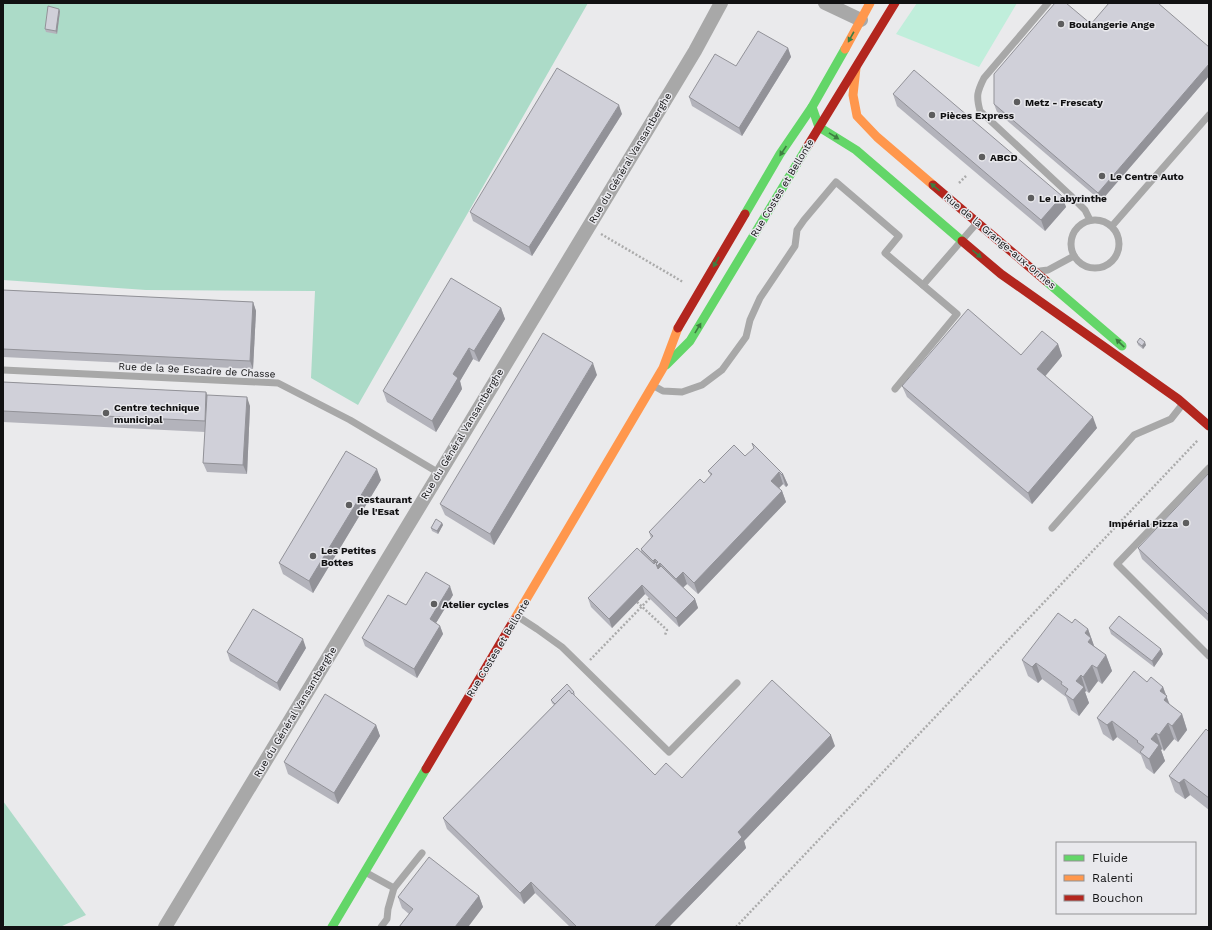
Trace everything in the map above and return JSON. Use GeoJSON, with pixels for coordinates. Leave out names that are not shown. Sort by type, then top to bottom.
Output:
{"type":"FeatureCollection","features":[{"type":"Feature","properties":{"kind":"main road","name":"Rue Costes et Bellonte"},"geometry":{"type":"LineString","coordinates":[[332,927],[663,368],[675,333],[780,154],[812,107],[870,3]]}},
{"type":"Feature","properties":{"kind":"main road","name":"Rue Costes et Bellonte"},"geometry":{"type":"LineString","coordinates":[[663,368],[690,341],[816,123],[856,68],[895,3]]}},
{"type":"Feature","properties":{"kind":"main road","name":"Rue de la Grange-aux-Ormes"},"geometry":{"type":"LineString","coordinates":[[856,68],[853,95],[857,116],[877,137],[977,223],[1029,280],[1209,426]]}},
{"type":"Feature","properties":{"kind":"main road"},"geometry":{"type":"LineString","coordinates":[[812,107],[816,123]]}},
{"type":"Feature","properties":{"kind":"main road","name":"Rue de la Grange-aux-Ormes"},"geometry":{"type":"LineString","coordinates":[[816,123],[856,150],[1001,274],[1029,280],[1129,353],[1180,401]]}},
{"type":"Feature","properties":{"kind":"street","name":"Rue du Général Vansantberghe"},"geometry":{"type":"LineString","coordinates":[[165,927],[695,51],[721,3]]}},
{"type":"Feature","properties":{"kind":"street"},"geometry":{"type":"LineString","coordinates":[[825,3],[861,20]]}},
{"type":"Feature","properties":{"kind":"lane"},"geometry":{"type":"LineString","coordinates":[[1048,3],[984,78],[978,90],[977,99],[980,111],[1070,195],[1085,210],[1090,220]]}},
{"type":"Feature","properties":{"kind":"lane"},"geometry":{"type":"LineString","coordinates":[[1112,226],[1209,115]]}},
{"type":"Feature","properties":{"kind":"lane"},"geometry":{"type":"LineString","coordinates":[[653,385],[663,391],[682,392],[702,385],[722,370],[746,337],[750,320],[760,298],[795,246],[797,230],[836,182],[899,236],[885,254],[957,314],[895,389]]}},
{"type":"Feature","properties":{"kind":"lane"},"geometry":{"type":"LineString","coordinates":[[1090,220],[1098,220],[1112,226],[1117,232],[1120,241],[1116,257],[1103,267],[1086,267],[1079,262],[1071,249],[1073,234],[1077,228],[1090,220]]}},
{"type":"Feature","properties":{"kind":"lane"},"geometry":{"type":"LineString","coordinates":[[923,285],[977,223]]}},
{"type":"Feature","properties":{"kind":"lane"},"geometry":{"type":"LineString","coordinates":[[1029,280],[1074,256]]}},
{"type":"Feature","properties":{"kind":"lane"},"geometry":{"type":"LineString","coordinates":[[663,368],[682,336]]}},
{"type":"Feature","properties":{"kind":"lane","name":"Rue de la 9e Escadre de Chasse"},"geometry":{"type":"LineString","coordinates":[[3,370],[278,383],[350,420],[439,473]]}},
{"type":"Feature","properties":{"kind":"lane"},"geometry":{"type":"LineString","coordinates":[[1052,528],[1134,435],[1171,418],[1180,401]]}},
{"type":"Feature","properties":{"kind":"lane"},"geometry":{"type":"LineString","coordinates":[[1209,468],[1117,564],[1209,656]]}},
{"type":"Feature","properties":{"kind":"lane"},"geometry":{"type":"LineString","coordinates":[[517,616],[537,628],[562,647],[669,752],[736,683]]}},
{"type":"Feature","properties":{"kind":"lane"},"geometry":{"type":"LineString","coordinates":[[382,927],[387,919],[388,909],[394,888],[422,853]]}},
{"type":"Feature","properties":{"kind":"lane"},"geometry":{"type":"LineString","coordinates":[[365,872],[394,888]]}},
{"type":"Feature","properties":{"kind":"path"},"geometry":{"type":"LineString","coordinates":[[589,227],[699,292]]}},
{"type":"Feature","properties":{"kind":"path"},"geometry":{"type":"LineString","coordinates":[[736,927],[1201,437]]}},
{"type":"Feature","properties":{"kind":"path"},"geometry":{"type":"LineString","coordinates":[[583,667],[650,598]]}},
{"type":"Feature","properties":{"kind":"path"},"geometry":{"type":"LineString","coordinates":[[637,602],[667,630],[664,634]]}},
{"type":"Feature","properties":{"kind":"green space"},"geometry":{"type":"Polygon","coordinates":[[[3,3],[588,3],[358,405],[311,378],[315,291],[146,290],[3,280],[3,3]]]}},
{"type":"Feature","properties":{"kind":"green space"},"geometry":{"type":"Polygon","coordinates":[[[917,3],[1017,3],[979,67],[896,34],[917,3]]]}},
{"type":"Feature","properties":{"kind":"green space"},"geometry":{"type":"Polygon","coordinates":[[[3,801],[86,915],[60,927],[6,927],[3,924],[3,801]]]}},
{"type":"Feature","properties":{"kind":"building"},"geometry":{"type":"Polygon","coordinates":[[[1055,3],[1066,3],[1091,24],[1109,3],[1158,3],[1209,47],[1209,64],[1098,193],[994,104],[994,74],[1055,3]]]}},
{"type":"Feature","properties":{"kind":"building"},"geometry":{"type":"Polygon","coordinates":[[[48,6],[59,9],[56,31],[45,29],[48,6]]]}},
{"type":"Feature","properties":{"kind":"building"},"geometry":{"type":"Polygon","coordinates":[[[758,31],[788,48],[739,128],[689,97],[715,54],[736,66],[758,31]]]}},
{"type":"Feature","properties":{"kind":"building"},"geometry":{"type":"Polygon","coordinates":[[[557,68],[619,105],[529,247],[470,212],[557,68]]]}},
{"type":"Feature","properties":{"kind":"building"},"geometry":{"type":"Polygon","coordinates":[[[914,70],[1062,196],[1041,220],[893,94],[914,70]]]}},
{"type":"Feature","properties":{"kind":"building"},"geometry":{"type":"Polygon","coordinates":[[[451,278],[501,308],[474,351],[469,348],[453,374],[458,378],[432,421],[383,391],[451,278]]]}},
{"type":"Feature","properties":{"kind":"building"},"geometry":{"type":"Polygon","coordinates":[[[3,290],[253,302],[250,361],[3,349],[3,290]]]}},
{"type":"Feature","properties":{"kind":"building"},"geometry":{"type":"Polygon","coordinates":[[[968,309],[1021,355],[1042,331],[1058,344],[1037,369],[1093,417],[1028,493],[902,386],[968,309]]]}},
{"type":"Feature","properties":{"kind":"building"},"geometry":{"type":"Polygon","coordinates":[[[543,333],[593,363],[490,534],[440,504],[543,333]]]}},
{"type":"Feature","properties":{"kind":"building"},"geometry":{"type":"Polygon","coordinates":[[[1140,338],[1145,342],[1142,346],[1137,342],[1140,338]]]}},
{"type":"Feature","properties":{"kind":"building","name":"Centre technique municipal"},"geometry":{"type":"Polygon","coordinates":[[[3,382],[206,392],[205,421],[3,411],[3,382]]]}},
{"type":"Feature","properties":{"kind":"building"},"geometry":{"type":"Polygon","coordinates":[[[207,395],[247,397],[243,465],[203,463],[207,395]]]}},
{"type":"Feature","properties":{"kind":"building"},"geometry":{"type":"Polygon","coordinates":[[[752,443],[783,474],[782,475],[779,472],[771,481],[782,491],[694,583],[683,572],[676,579],[660,563],[657,566],[656,564],[658,562],[655,559],[653,561],[641,549],[653,536],[649,532],[700,479],[704,483],[712,474],[708,471],[734,445],[745,456],[754,448],[752,443]]]}},
{"type":"Feature","properties":{"kind":"building"},"geometry":{"type":"Polygon","coordinates":[[[346,451],[377,469],[309,581],[279,563],[346,451]]]}},
{"type":"Feature","properties":{"kind":"building"},"geometry":{"type":"Polygon","coordinates":[[[1209,473],[1209,615],[1138,548],[1209,473]]]}},
{"type":"Feature","properties":{"kind":"building"},"geometry":{"type":"Polygon","coordinates":[[[436,519],[442,523],[437,531],[431,528],[436,519]]]}},
{"type":"Feature","properties":{"kind":"building"},"geometry":{"type":"Polygon","coordinates":[[[637,548],[654,564],[656,562],[657,563],[658,569],[661,566],[695,599],[676,618],[642,585],[609,619],[588,598],[637,548]]]}},
{"type":"Feature","properties":{"kind":"building"},"geometry":{"type":"Polygon","coordinates":[[[426,572],[450,586],[430,619],[440,626],[414,669],[362,638],[388,595],[406,605],[426,572]]]}},
{"type":"Feature","properties":{"kind":"building"},"geometry":{"type":"Polygon","coordinates":[[[253,609],[303,639],[277,683],[227,652],[253,609]]]}},
{"type":"Feature","properties":{"kind":"building"},"geometry":{"type":"Polygon","coordinates":[[[1058,613],[1072,623],[1075,619],[1088,629],[1085,633],[1091,638],[1088,642],[1106,655],[1097,668],[1092,665],[1083,677],[1081,675],[1076,681],[1084,687],[1073,700],[1065,694],[1068,689],[1061,684],[1062,682],[1036,663],[1032,667],[1022,660],[1058,613]]]}},
{"type":"Feature","properties":{"kind":"building"},"geometry":{"type":"Polygon","coordinates":[[[1119,616],[1161,649],[1152,661],[1109,628],[1119,616]]]}},
{"type":"Feature","properties":{"kind":"building"},"geometry":{"type":"Polygon","coordinates":[[[1134,671],[1147,682],[1151,677],[1163,687],[1160,691],[1167,696],[1164,700],[1182,714],[1172,726],[1168,723],[1159,735],[1156,733],[1151,739],[1159,745],[1149,759],[1140,752],[1144,747],[1137,742],[1138,741],[1112,721],[1107,725],[1097,718],[1134,671]]]}},
{"type":"Feature","properties":{"kind":"building"},"geometry":{"type":"Polygon","coordinates":[[[772,680],[831,735],[738,832],[742,837],[654,927],[577,927],[531,882],[520,893],[443,818],[569,690],[655,775],[666,763],[682,778],[772,680]]]}},
{"type":"Feature","properties":{"kind":"building"},"geometry":{"type":"Polygon","coordinates":[[[567,684],[574,692],[572,694],[569,690],[555,704],[551,700],[567,684]]]}},
{"type":"Feature","properties":{"kind":"building"},"geometry":{"type":"Polygon","coordinates":[[[325,694],[376,725],[334,793],[284,762],[325,694]]]}},
{"type":"Feature","properties":{"kind":"building"},"geometry":{"type":"Polygon","coordinates":[[[1206,729],[1209,732],[1209,798],[1184,779],[1179,783],[1169,776],[1206,729]]]}},
{"type":"Feature","properties":{"kind":"building"},"geometry":{"type":"Polygon","coordinates":[[[429,857],[479,896],[455,927],[399,927],[413,909],[398,897],[429,857]]]}},
{"type":"Feature","properties":{"kind":"traffic: fast"},"geometry":{"type":"LineString","coordinates":[[745,214],[780,154],[812,107],[845,49]]}},
{"type":"Feature","properties":{"kind":"traffic: fast"},"geometry":{"type":"LineString","coordinates":[[812,107],[819,127],[856,150],[962,241]]}},
{"type":"Feature","properties":{"kind":"traffic: fast"},"geometry":{"type":"LineString","coordinates":[[666,365],[690,341],[807,147]]}},
{"type":"Feature","properties":{"kind":"traffic: fast"},"geometry":{"type":"LineString","coordinates":[[1046,281],[1122,346]]}},
{"type":"Feature","properties":{"kind":"traffic: fast"},"geometry":{"type":"LineString","coordinates":[[332,927],[426,769]]}},
{"type":"Feature","properties":{"kind":"traffic: slow"},"geometry":{"type":"LineString","coordinates":[[845,49],[870,3]]}},
{"type":"Feature","properties":{"kind":"traffic: slow"},"geometry":{"type":"LineString","coordinates":[[856,68],[853,95],[857,116],[877,137],[933,185]]}},
{"type":"Feature","properties":{"kind":"traffic: slow"},"geometry":{"type":"LineString","coordinates":[[514,620],[663,368],[678,328]]}},
{"type":"Feature","properties":{"kind":"traffic: jam"},"geometry":{"type":"LineString","coordinates":[[807,147],[895,3]]}},
{"type":"Feature","properties":{"kind":"traffic: jam"},"geometry":{"type":"LineString","coordinates":[[933,185],[1046,281]]}},
{"type":"Feature","properties":{"kind":"traffic: jam"},"geometry":{"type":"LineString","coordinates":[[678,328],[745,214]]}},
{"type":"Feature","properties":{"kind":"traffic: jam"},"geometry":{"type":"LineString","coordinates":[[962,241],[1001,274],[1178,399],[1209,426]]}},
{"type":"Feature","properties":{"kind":"traffic: jam"},"geometry":{"type":"LineString","coordinates":[[426,769],[514,620]]}},
{"type":"Feature","properties":{"kind":"place","name":"Boulangerie Ange"},"geometry":{"type":"Point","coordinates":[1061,24]}},
{"type":"Feature","properties":{"kind":"place","name":"Metz - Frescaty"},"geometry":{"type":"Point","coordinates":[1017,102]}},
{"type":"Feature","properties":{"kind":"place","name":"Pièces Express"},"geometry":{"type":"Point","coordinates":[932,115]}},
{"type":"Feature","properties":{"kind":"place","name":"ABCD"},"geometry":{"type":"Point","coordinates":[982,157]}},
{"type":"Feature","properties":{"kind":"place","name":"Le Centre Auto"},"geometry":{"type":"Point","coordinates":[1102,176]}},
{"type":"Feature","properties":{"kind":"place","name":"Le Labyrinthe"},"geometry":{"type":"Point","coordinates":[1031,198]}},
{"type":"Feature","properties":{"kind":"place","name":"Centre technique municipal"},"geometry":{"type":"Point","coordinates":[106,413]}},
{"type":"Feature","properties":{"kind":"place","name":"Restaurant de l'Esat"},"geometry":{"type":"Point","coordinates":[349,505]}},
{"type":"Feature","properties":{"kind":"place","name":"Impérial Pizza"},"geometry":{"type":"Point","coordinates":[1186,523]}},
{"type":"Feature","properties":{"kind":"place","name":"Les Petites Bottes"},"geometry":{"type":"Point","coordinates":[313,556]}},
{"type":"Feature","properties":{"kind":"place","name":"Atelier cycles"},"geometry":{"type":"Point","coordinates":[434,604]}}]}
